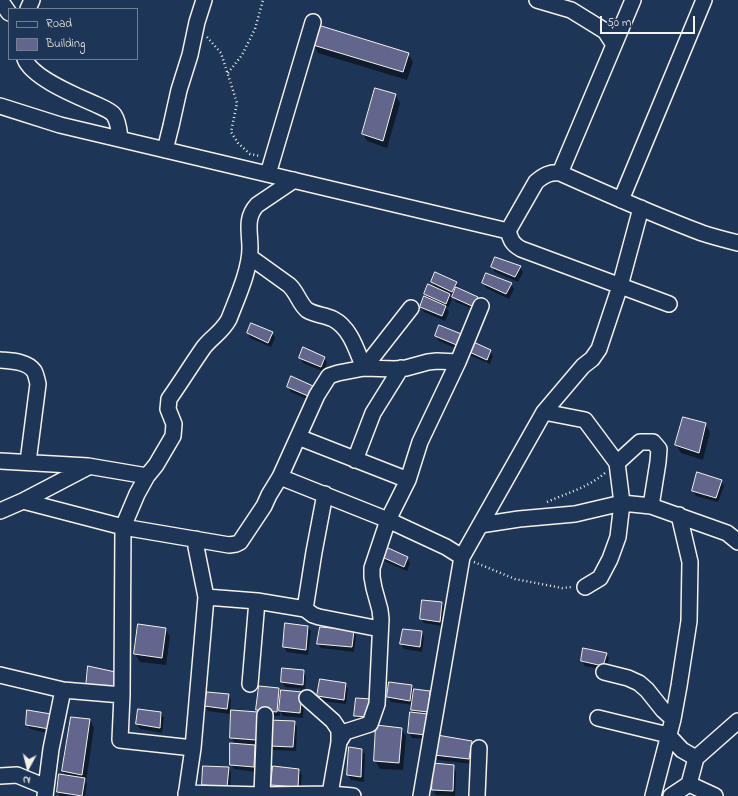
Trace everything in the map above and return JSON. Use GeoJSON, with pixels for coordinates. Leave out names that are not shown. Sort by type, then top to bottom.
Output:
{"type":"FeatureCollection","features":[{"type":"Feature","properties":{"kind":"street"},"geometry":{"type":"LineString","coordinates":[[0,0],[8,12]]}},
{"type":"Feature","properties":{"kind":"street"},"geometry":{"type":"LineString","coordinates":[[165,150],[179,90],[190,55],[204,0]]}},
{"type":"Feature","properties":{"kind":"street"},"geometry":{"type":"LineString","coordinates":[[537,0],[571,10],[605,31],[614,45]]}},
{"type":"Feature","properties":{"kind":"street"},"geometry":{"type":"LineString","coordinates":[[560,172],[633,0]]}},
{"type":"Feature","properties":{"kind":"street"},"geometry":{"type":"LineString","coordinates":[[621,200],[704,0]]}},
{"type":"Feature","properties":{"kind":"street"},"geometry":{"type":"LineString","coordinates":[[268,174],[313,22]]}},
{"type":"Feature","properties":{"kind":"street"},"geometry":{"type":"LineString","coordinates":[[25,60],[34,70],[52,84],[113,114],[118,124],[120,139]]}},
{"type":"Feature","properties":{"kind":"street"},"geometry":{"type":"LineString","coordinates":[[0,106],[60,125],[508,231]]}},
{"type":"Feature","properties":{"kind":"street"},"geometry":{"type":"LineString","coordinates":[[668,304],[515,246],[508,231],[536,182],[542,176],[552,172],[560,172],[641,208],[704,233],[738,243]]}},
{"type":"Feature","properties":{"kind":"street"},"geometry":{"type":"LineString","coordinates":[[193,748],[120,740],[122,695],[123,527],[137,494],[173,436],[174,424],[168,409],[169,399],[205,346],[226,326],[229,319],[248,268],[250,257],[250,216],[257,205],[294,180]]}},
{"type":"Feature","properties":{"kind":"street"},"geometry":{"type":"LineString","coordinates":[[421,796],[462,557],[544,412],[583,366],[592,359],[599,349],[620,286],[641,208]]}},
{"type":"Feature","properties":{"kind":"street"},"geometry":{"type":"LineString","coordinates":[[250,257],[289,285],[294,290],[304,307],[309,311],[333,319],[346,329],[364,368]]}},
{"type":"Feature","properties":{"kind":"street"},"geometry":{"type":"LineString","coordinates":[[339,742],[345,732],[370,724],[375,711],[377,704],[380,610],[374,588],[372,568],[388,520],[408,480],[420,442],[458,362],[481,306]]}},
{"type":"Feature","properties":{"kind":"street"},"geometry":{"type":"LineString","coordinates":[[364,368],[411,308]]}},
{"type":"Feature","properties":{"kind":"street"},"geometry":{"type":"LineString","coordinates":[[0,360],[28,365],[35,372],[38,384],[28,462]]}},
{"type":"Feature","properties":{"kind":"street"},"geometry":{"type":"LineString","coordinates":[[23,501],[123,527],[236,544],[240,542],[264,506],[269,494],[280,477],[317,395],[329,376],[364,368],[406,368],[428,362],[458,362]]}},
{"type":"Feature","properties":{"kind":"street"},"geometry":{"type":"LineString","coordinates":[[355,460],[374,413],[401,368]]}},
{"type":"Feature","properties":{"kind":"street"},"geometry":{"type":"LineString","coordinates":[[544,412],[585,420],[617,463],[622,502],[618,537],[610,559],[600,578],[584,587]]}},
{"type":"Feature","properties":{"kind":"street"},"geometry":{"type":"LineString","coordinates":[[298,437],[408,480]]}},
{"type":"Feature","properties":{"kind":"street"},"geometry":{"type":"LineString","coordinates":[[617,463],[640,442],[653,442],[658,449],[658,462],[651,506]]}},
{"type":"Feature","properties":{"kind":"street"},"geometry":{"type":"LineString","coordinates":[[0,461],[88,466],[147,476]]}},
{"type":"Feature","properties":{"kind":"street"},"geometry":{"type":"LineString","coordinates":[[0,511],[23,501],[88,466]]}},
{"type":"Feature","properties":{"kind":"street"},"geometry":{"type":"LineString","coordinates":[[280,477],[388,520],[446,546],[462,557]]}},
{"type":"Feature","properties":{"kind":"street"},"geometry":{"type":"LineString","coordinates":[[305,609],[325,494]]}},
{"type":"Feature","properties":{"kind":"street"},"geometry":{"type":"LineString","coordinates":[[480,525],[519,519],[576,514],[622,502],[651,506],[679,515],[727,533],[738,542]]}},
{"type":"Feature","properties":{"kind":"street"},"geometry":{"type":"LineString","coordinates":[[654,796],[673,719],[689,621],[690,562],[679,515]]}},
{"type":"Feature","properties":{"kind":"street"},"geometry":{"type":"LineString","coordinates":[[196,539],[196,547],[206,597],[193,748],[186,795],[330,794],[353,796]]}},
{"type":"Feature","properties":{"kind":"street"},"geometry":{"type":"LineString","coordinates":[[206,597],[257,601],[305,609],[313,615],[319,617],[380,629]]}},
{"type":"Feature","properties":{"kind":"street"},"geometry":{"type":"LineString","coordinates":[[250,684],[257,601]]}},
{"type":"Feature","properties":{"kind":"street"},"geometry":{"type":"LineString","coordinates":[[604,672],[628,678],[639,683],[673,719]]}},
{"type":"Feature","properties":{"kind":"street"},"geometry":{"type":"LineString","coordinates":[[0,675],[63,690],[122,695]]}},
{"type":"Feature","properties":{"kind":"street"},"geometry":{"type":"LineString","coordinates":[[0,776],[17,775],[45,791],[51,749],[63,690]]}},
{"type":"Feature","properties":{"kind":"street"},"geometry":{"type":"LineString","coordinates":[[307,698],[333,721],[339,730],[339,742],[330,794]]}},
{"type":"Feature","properties":{"kind":"street"},"geometry":{"type":"LineString","coordinates":[[262,795],[265,715]]}},
{"type":"Feature","properties":{"kind":"street"},"geometry":{"type":"LineString","coordinates":[[598,718],[668,735],[682,750],[696,758]]}},
{"type":"Feature","properties":{"kind":"street"},"geometry":{"type":"LineString","coordinates":[[671,796],[689,784],[696,758],[738,721]]}},
{"type":"Feature","properties":{"kind":"street"},"geometry":{"type":"LineString","coordinates":[[477,796],[479,748]]}},
{"type":"Feature","properties":{"kind":"street"},"geometry":{"type":"LineString","coordinates":[[689,784],[715,796]]}},
{"type":"Feature","properties":{"kind":"path"},"geometry":{"type":"LineString","coordinates":[[227,73],[242,55],[255,29],[263,0]]}},
{"type":"Feature","properties":{"kind":"path"},"geometry":{"type":"LineString","coordinates":[[196,27],[221,53],[237,103],[231,132],[238,143],[250,154],[263,156],[268,174]]}},
{"type":"Feature","properties":{"kind":"path"},"geometry":{"type":"LineString","coordinates":[[542,505],[578,490],[599,478],[617,463]]}},
{"type":"Feature","properties":{"kind":"path"},"geometry":{"type":"LineString","coordinates":[[462,557],[515,578],[562,588],[584,587]]}},
{"type":"Feature","properties":{"kind":"building"},"geometry":{"type":"Polygon","coordinates":[[[318,25],[409,53],[403,72],[313,45],[318,25]]]}},
{"type":"Feature","properties":{"kind":"building"},"geometry":{"type":"Polygon","coordinates":[[[375,88],[396,94],[383,141],[362,134],[375,88]]]}},
{"type":"Feature","properties":{"kind":"building"},"geometry":{"type":"Polygon","coordinates":[[[495,257],[521,266],[515,277],[491,267],[495,257]]]}},
{"type":"Feature","properties":{"kind":"building"},"geometry":{"type":"Polygon","coordinates":[[[435,272],[457,282],[452,292],[431,282],[435,272]]]}},
{"type":"Feature","properties":{"kind":"building"},"geometry":{"type":"Polygon","coordinates":[[[486,273],[512,283],[506,294],[482,283],[486,273]]]}},
{"type":"Feature","properties":{"kind":"building"},"geometry":{"type":"Polygon","coordinates":[[[428,284],[450,294],[446,304],[424,294],[428,284]]]}},
{"type":"Feature","properties":{"kind":"building"},"geometry":{"type":"Polygon","coordinates":[[[456,287],[478,297],[474,307],[452,297],[456,287]]]}},
{"type":"Feature","properties":{"kind":"building"},"geometry":{"type":"Polygon","coordinates":[[[424,296],[446,306],[442,316],[420,307],[424,296]]]}},
{"type":"Feature","properties":{"kind":"building"},"geometry":{"type":"Polygon","coordinates":[[[251,323],[273,332],[268,343],[247,333],[251,323]]]}},
{"type":"Feature","properties":{"kind":"building"},"geometry":{"type":"Polygon","coordinates":[[[439,325],[464,335],[459,346],[435,336],[439,325]]]}},
{"type":"Feature","properties":{"kind":"building"},"geometry":{"type":"Polygon","coordinates":[[[469,340],[491,350],[487,360],[465,350],[469,340]]]}},
{"type":"Feature","properties":{"kind":"building"},"geometry":{"type":"Polygon","coordinates":[[[303,347],[325,357],[321,367],[299,358],[303,347]]]}},
{"type":"Feature","properties":{"kind":"building"},"geometry":{"type":"Polygon","coordinates":[[[291,376],[313,386],[308,396],[287,387],[291,376]]]}},
{"type":"Feature","properties":{"kind":"building"},"geometry":{"type":"Polygon","coordinates":[[[683,417],[706,423],[699,453],[675,445],[683,417]]]}},
{"type":"Feature","properties":{"kind":"building"},"geometry":{"type":"Polygon","coordinates":[[[697,472],[722,480],[716,498],[692,491],[697,472]]]}},
{"type":"Feature","properties":{"kind":"building"},"geometry":{"type":"Polygon","coordinates":[[[386,547],[408,557],[404,567],[382,557],[386,547]]]}},
{"type":"Feature","properties":{"kind":"building"},"geometry":{"type":"Polygon","coordinates":[[[422,600],[442,602],[440,622],[420,619],[422,600]]]}},
{"type":"Feature","properties":{"kind":"building"},"geometry":{"type":"Polygon","coordinates":[[[285,623],[308,626],[306,650],[283,647],[285,623]]]}},
{"type":"Feature","properties":{"kind":"building"},"geometry":{"type":"Polygon","coordinates":[[[138,624],[166,628],[162,658],[134,654],[138,624]]]}},
{"type":"Feature","properties":{"kind":"building"},"geometry":{"type":"Polygon","coordinates":[[[320,627],[354,630],[352,647],[317,644],[320,627]]]}},
{"type":"Feature","properties":{"kind":"building"},"geometry":{"type":"Polygon","coordinates":[[[403,629],[422,631],[420,647],[400,644],[403,629]]]}},
{"type":"Feature","properties":{"kind":"building"},"geometry":{"type":"Polygon","coordinates":[[[583,648],[607,653],[603,666],[581,661],[583,648]]]}},
{"type":"Feature","properties":{"kind":"building"},"geometry":{"type":"Polygon","coordinates":[[[88,666],[120,673],[118,692],[86,687],[88,666]]]}},
{"type":"Feature","properties":{"kind":"building"},"geometry":{"type":"Polygon","coordinates":[[[282,668],[304,670],[303,685],[281,682],[282,668]]]}},
{"type":"Feature","properties":{"kind":"building"},"geometry":{"type":"Polygon","coordinates":[[[320,679],[346,683],[344,700],[317,696],[320,679]]]}},
{"type":"Feature","properties":{"kind":"building"},"geometry":{"type":"Polygon","coordinates":[[[389,682],[412,685],[410,701],[387,697],[389,682]]]}},
{"type":"Feature","properties":{"kind":"building"},"geometry":{"type":"Polygon","coordinates":[[[259,686],[279,688],[277,712],[256,710],[259,686]]]}},
{"type":"Feature","properties":{"kind":"building"},"geometry":{"type":"Polygon","coordinates":[[[414,689],[430,691],[428,712],[411,710],[414,689]]]}},
{"type":"Feature","properties":{"kind":"building"},"geometry":{"type":"Polygon","coordinates":[[[281,690],[302,692],[300,713],[279,711],[281,690]]]}},
{"type":"Feature","properties":{"kind":"building"},"geometry":{"type":"Polygon","coordinates":[[[207,692],[229,694],[227,709],[204,706],[207,692]]]}},
{"type":"Feature","properties":{"kind":"building"},"geometry":{"type":"Polygon","coordinates":[[[356,698],[371,699],[368,717],[354,716],[356,698]]]}},
{"type":"Feature","properties":{"kind":"building"},"geometry":{"type":"Polygon","coordinates":[[[138,709],[161,712],[160,728],[136,724],[138,709]]]}},
{"type":"Feature","properties":{"kind":"building"},"geometry":{"type":"Polygon","coordinates":[[[27,710],[51,714],[49,729],[26,725],[27,710]]]}},
{"type":"Feature","properties":{"kind":"building"},"geometry":{"type":"Polygon","coordinates":[[[231,710],[258,712],[256,740],[230,738],[231,710]]]}},
{"type":"Feature","properties":{"kind":"building"},"geometry":{"type":"Polygon","coordinates":[[[410,712],[428,714],[426,735],[408,733],[410,712]]]}},
{"type":"Feature","properties":{"kind":"building"},"geometry":{"type":"Polygon","coordinates":[[[71,717],[90,719],[82,775],[62,771],[71,717]]]}},
{"type":"Feature","properties":{"kind":"building"},"geometry":{"type":"Polygon","coordinates":[[[268,720],[295,721],[293,747],[269,746],[268,720]]]}},
{"type":"Feature","properties":{"kind":"building"},"geometry":{"type":"Polygon","coordinates":[[[376,725],[402,728],[399,763],[374,761],[376,725]]]}},
{"type":"Feature","properties":{"kind":"building"},"geometry":{"type":"Polygon","coordinates":[[[437,735],[472,741],[469,759],[434,755],[437,735]]]}},
{"type":"Feature","properties":{"kind":"building"},"geometry":{"type":"Polygon","coordinates":[[[230,743],[255,745],[254,767],[230,765],[230,743]]]}},
{"type":"Feature","properties":{"kind":"building"},"geometry":{"type":"Polygon","coordinates":[[[349,747],[362,749],[361,777],[347,775],[349,747]]]}},
{"type":"Feature","properties":{"kind":"building"},"geometry":{"type":"Polygon","coordinates":[[[433,763],[454,765],[453,791],[432,790],[433,763]]]}},
{"type":"Feature","properties":{"kind":"building"},"geometry":{"type":"Polygon","coordinates":[[[203,766],[229,767],[227,787],[202,785],[203,766]]]}},
{"type":"Feature","properties":{"kind":"building"},"geometry":{"type":"Polygon","coordinates":[[[273,766],[299,769],[298,787],[271,785],[273,766]]]}},
{"type":"Feature","properties":{"kind":"building"},"geometry":{"type":"Polygon","coordinates":[[[59,774],[85,778],[82,796],[57,792],[59,774]]]}}]}
